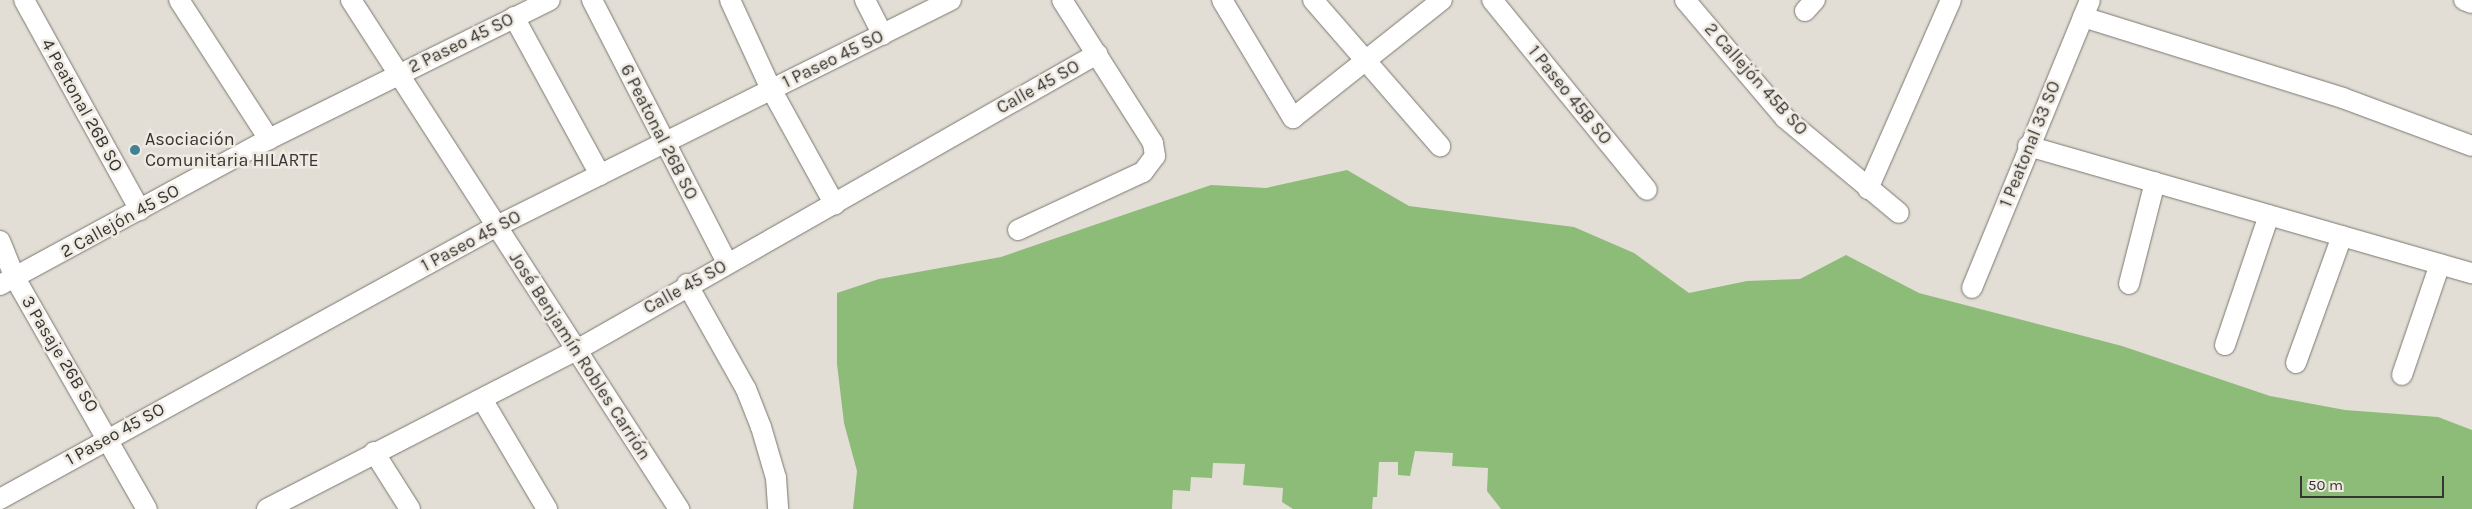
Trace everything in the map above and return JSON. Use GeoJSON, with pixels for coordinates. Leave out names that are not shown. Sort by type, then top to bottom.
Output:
{"type":"FeatureCollection","features":[{"type":"Feature","properties":{"kind":"street","name":"4 Peatonal 26B SO"},"geometry":{"type":"LineString","coordinates":[[24,0],[140,210]]}},
{"type":"Feature","properties":{"kind":"street"},"geometry":{"type":"LineString","coordinates":[[179,0],[269,139]]}},
{"type":"Feature","properties":{"kind":"street","name":"José Benjamín Robles Carrión"},"geometry":{"type":"LineString","coordinates":[[351,0],[575,351],[679,509]]}},
{"type":"Feature","properties":{"kind":"street","name":"2 Paseo 45 SO"},"geometry":{"type":"LineString","coordinates":[[400,74],[550,0]]}},
{"type":"Feature","properties":{"kind":"street","name":"6 Peatonal 26B SO"},"geometry":{"type":"LineString","coordinates":[[592,0],[664,144],[728,263]]}},
{"type":"Feature","properties":{"kind":"street"},"geometry":{"type":"LineString","coordinates":[[730,0],[771,89],[836,206]]}},
{"type":"Feature","properties":{"kind":"street"},"geometry":{"type":"LineString","coordinates":[[865,0],[883,35]]}},
{"type":"Feature","properties":{"kind":"street","name":"1 Paseo 45 SO"},"geometry":{"type":"LineString","coordinates":[[0,499],[497,226],[951,0]]}},
{"type":"Feature","properties":{"kind":"street"},"geometry":{"type":"LineString","coordinates":[[1018,230],[1149,168],[1155,156],[1153,143],[1062,0]]}},
{"type":"Feature","properties":{"kind":"street"},"geometry":{"type":"LineString","coordinates":[[1222,0],[1293,118],[1367,63],[1442,0]]}},
{"type":"Feature","properties":{"kind":"street"},"geometry":{"type":"LineString","coordinates":[[1313,0],[1440,146]]}},
{"type":"Feature","properties":{"kind":"street","name":"1 Paseo 45B SO"},"geometry":{"type":"LineString","coordinates":[[1492,0],[1647,190]]}},
{"type":"Feature","properties":{"kind":"street","name":"2 Callejón 45B SO"},"geometry":{"type":"LineString","coordinates":[[1684,0],[1785,118],[1899,213]]}},
{"type":"Feature","properties":{"kind":"street"},"geometry":{"type":"LineString","coordinates":[[1868,189],[1951,0]]}},
{"type":"Feature","properties":{"kind":"street"},"geometry":{"type":"LineString","coordinates":[[2464,0],[2472,3]]}},
{"type":"Feature","properties":{"kind":"street"},"geometry":{"type":"LineString","coordinates":[[2086,9],[2343,98],[2472,146]]}},
{"type":"Feature","properties":{"kind":"street","name":"1 Peatonal 33 SO"},"geometry":{"type":"LineString","coordinates":[[1972,288],[2028,146],[2086,9]]}},
{"type":"Feature","properties":{"kind":"street"},"geometry":{"type":"LineString","coordinates":[[514,17],[600,175]]}},
{"type":"Feature","properties":{"kind":"street","name":"Calle 45 SO"},"geometry":{"type":"LineString","coordinates":[[278,506],[374,452],[482,400],[575,351],[687,284],[836,206],[1098,54]]}},
{"type":"Feature","properties":{"kind":"street","name":"2 Callejón 45 SO"},"geometry":{"type":"LineString","coordinates":[[7,281],[269,139],[400,74]]}},
{"type":"Feature","properties":{"kind":"street"},"geometry":{"type":"LineString","coordinates":[[2028,146],[2472,273]]}},
{"type":"Feature","properties":{"kind":"street"},"geometry":{"type":"LineString","coordinates":[[2129,284],[2155,182]]}},
{"type":"Feature","properties":{"kind":"street"},"geometry":{"type":"LineString","coordinates":[[2225,345],[2269,215]]}},
{"type":"Feature","properties":{"kind":"street"},"geometry":{"type":"LineString","coordinates":[[2296,363],[2342,236]]}},
{"type":"Feature","properties":{"kind":"street","name":"3 Pasaje 26B SO"},"geometry":{"type":"LineString","coordinates":[[0,241],[7,281],[110,437],[147,509]]}},
{"type":"Feature","properties":{"kind":"street"},"geometry":{"type":"LineString","coordinates":[[2402,376],[2440,264]]}},
{"type":"Feature","properties":{"kind":"street"},"geometry":{"type":"LineString","coordinates":[[687,284],[761,426],[776,478],[778,509]]}},
{"type":"Feature","properties":{"kind":"street"},"geometry":{"type":"LineString","coordinates":[[482,400],[547,509]]}},
{"type":"Feature","properties":{"kind":"street"},"geometry":{"type":"LineString","coordinates":[[374,452],[410,509]]}},
{"type":"Feature","properties":{"kind":"shaded area"},"geometry":{"type":"Polygon","coordinates":[[[1347,170],[1409,206],[1574,227],[1634,253],[1689,293],[1747,281],[1800,279],[1846,255],[1919,293],[2122,346],[2270,396],[2345,410],[2438,417],[2472,430],[2472,509],[1501,509],[1487,491],[1488,468],[1452,466],[1453,453],[1415,451],[1410,476],[1398,475],[1398,462],[1379,462],[1377,497],[1373,497],[1372,509],[1293,509],[1282,502],[1283,488],[1243,485],[1245,464],[1213,463],[1212,478],[1191,477],[1190,491],[1173,490],[1172,509],[853,509],[857,471],[844,423],[837,364],[837,293],[879,279],[1001,257],[1211,185],[1266,188],[1347,170]]]}},
{"type":"Feature","properties":{"kind":"place","name":"Asociación Comunitaria HILARTE"},"geometry":{"type":"Point","coordinates":[135,150]}}]}
